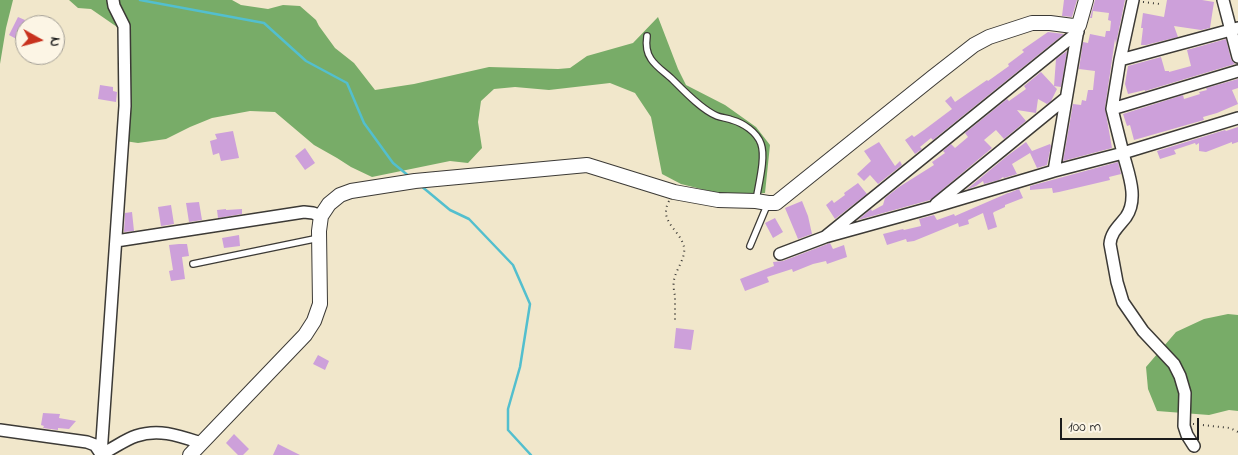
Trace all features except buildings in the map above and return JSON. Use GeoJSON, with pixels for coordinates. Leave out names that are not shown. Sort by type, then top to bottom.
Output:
{"type":"FeatureCollection","features":[{"type":"Feature","properties":{"kind":"street"},"geometry":{"type":"LineString","coordinates":[[101,454],[125,106],[124,26],[113,0]]}},
{"type":"Feature","properties":{"kind":"street"},"geometry":{"type":"LineString","coordinates":[[1054,171],[1078,28],[1086,0]]}},
{"type":"Feature","properties":{"kind":"street"},"geometry":{"type":"LineString","coordinates":[[1133,0],[1112,109],[1131,186],[1132,200],[1131,207],[1126,216],[1113,232],[1110,244],[1123,302],[1142,331],[1174,364],[1180,376],[1185,393],[1183,423],[1187,435],[1194,446]]}},
{"type":"Feature","properties":{"kind":"street"},"geometry":{"type":"LineString","coordinates":[[1223,0],[1234,29],[1238,57]]}},
{"type":"Feature","properties":{"kind":"street"},"geometry":{"type":"LineString","coordinates":[[190,455],[306,336],[320,304],[319,238],[321,216],[329,204],[340,195],[415,181],[582,165],[674,192],[718,200],[776,202],[974,45],[989,37],[1032,23],[1050,23],[1078,28]]}},
{"type":"Feature","properties":{"kind":"street"},"geometry":{"type":"LineString","coordinates":[[826,237],[1078,28]]}},
{"type":"Feature","properties":{"kind":"street"},"geometry":{"type":"LineString","coordinates":[[1120,60],[1234,29]]}},
{"type":"Feature","properties":{"kind":"street"},"geometry":{"type":"LineString","coordinates":[[1112,109],[1238,71]]}},
{"type":"Feature","properties":{"kind":"street"},"geometry":{"type":"LineString","coordinates":[[930,208],[1066,98]]}},
{"type":"Feature","properties":{"kind":"street"},"geometry":{"type":"LineString","coordinates":[[780,254],[826,237],[1238,118]]}},
{"type":"Feature","properties":{"kind":"street"},"geometry":{"type":"LineString","coordinates":[[116,241],[304,212],[321,216]]}},
{"type":"Feature","properties":{"kind":"street"},"geometry":{"type":"LineString","coordinates":[[0,430],[87,442],[95,445],[101,454]]}},
{"type":"Feature","properties":{"kind":"street"},"geometry":{"type":"LineString","coordinates":[[101,454],[134,436],[147,433],[162,432],[174,434],[201,443]]}},
{"type":"Feature","properties":{"kind":"lane"},"geometry":{"type":"LineString","coordinates":[[647,36],[646,43],[650,58],[674,80],[679,88],[702,107],[717,116],[732,119],[743,124],[755,134],[761,143],[762,202],[750,246]]}},
{"type":"Feature","properties":{"kind":"lane"},"geometry":{"type":"LineString","coordinates":[[193,264],[319,238]]}},
{"type":"Feature","properties":{"kind":"path"},"geometry":{"type":"LineString","coordinates":[[1133,0],[1160,4]]}},
{"type":"Feature","properties":{"kind":"path"},"geometry":{"type":"LineString","coordinates":[[674,192],[667,205],[666,214],[671,226],[682,240],[684,248],[684,255],[674,281],[675,323]]}},
{"type":"Feature","properties":{"kind":"path"},"geometry":{"type":"LineString","coordinates":[[1183,423],[1230,428],[1238,432]]}},
{"type":"Feature","properties":{"kind":"green space"},"geometry":{"type":"Polygon","coordinates":[[[0,0],[13,0],[0,64],[0,0]]]}},
{"type":"Feature","properties":{"kind":"green space"},"geometry":{"type":"Polygon","coordinates":[[[69,0],[232,0],[241,5],[268,9],[283,5],[300,6],[316,20],[335,48],[354,63],[375,90],[414,84],[489,67],[570,68],[587,56],[633,43],[658,17],[686,85],[725,105],[756,127],[770,145],[765,193],[725,195],[681,184],[662,174],[651,117],[635,93],[610,83],[549,90],[515,87],[494,89],[481,101],[478,122],[482,148],[468,163],[450,161],[372,177],[314,145],[275,112],[250,111],[212,118],[166,139],[138,143],[118,140],[120,29],[91,9],[78,8],[69,0]]]}},
{"type":"Feature","properties":{"kind":"green space"},"geometry":{"type":"Polygon","coordinates":[[[1228,314],[1238,315],[1238,411],[1229,410],[1209,415],[1157,411],[1148,389],[1146,367],[1176,332],[1204,319],[1228,314]]]}},
{"type":"Feature","properties":{"kind":"waterway"},"geometry":{"type":"LineString","coordinates":[[140,0],[264,23],[306,61],[347,83],[364,123],[393,163],[410,177]]}},
{"type":"Feature","properties":{"kind":"waterway"},"geometry":{"type":"LineString","coordinates":[[420,185],[450,210],[469,219],[513,265],[530,304],[520,367],[508,409],[508,430],[531,455]]}}]}
